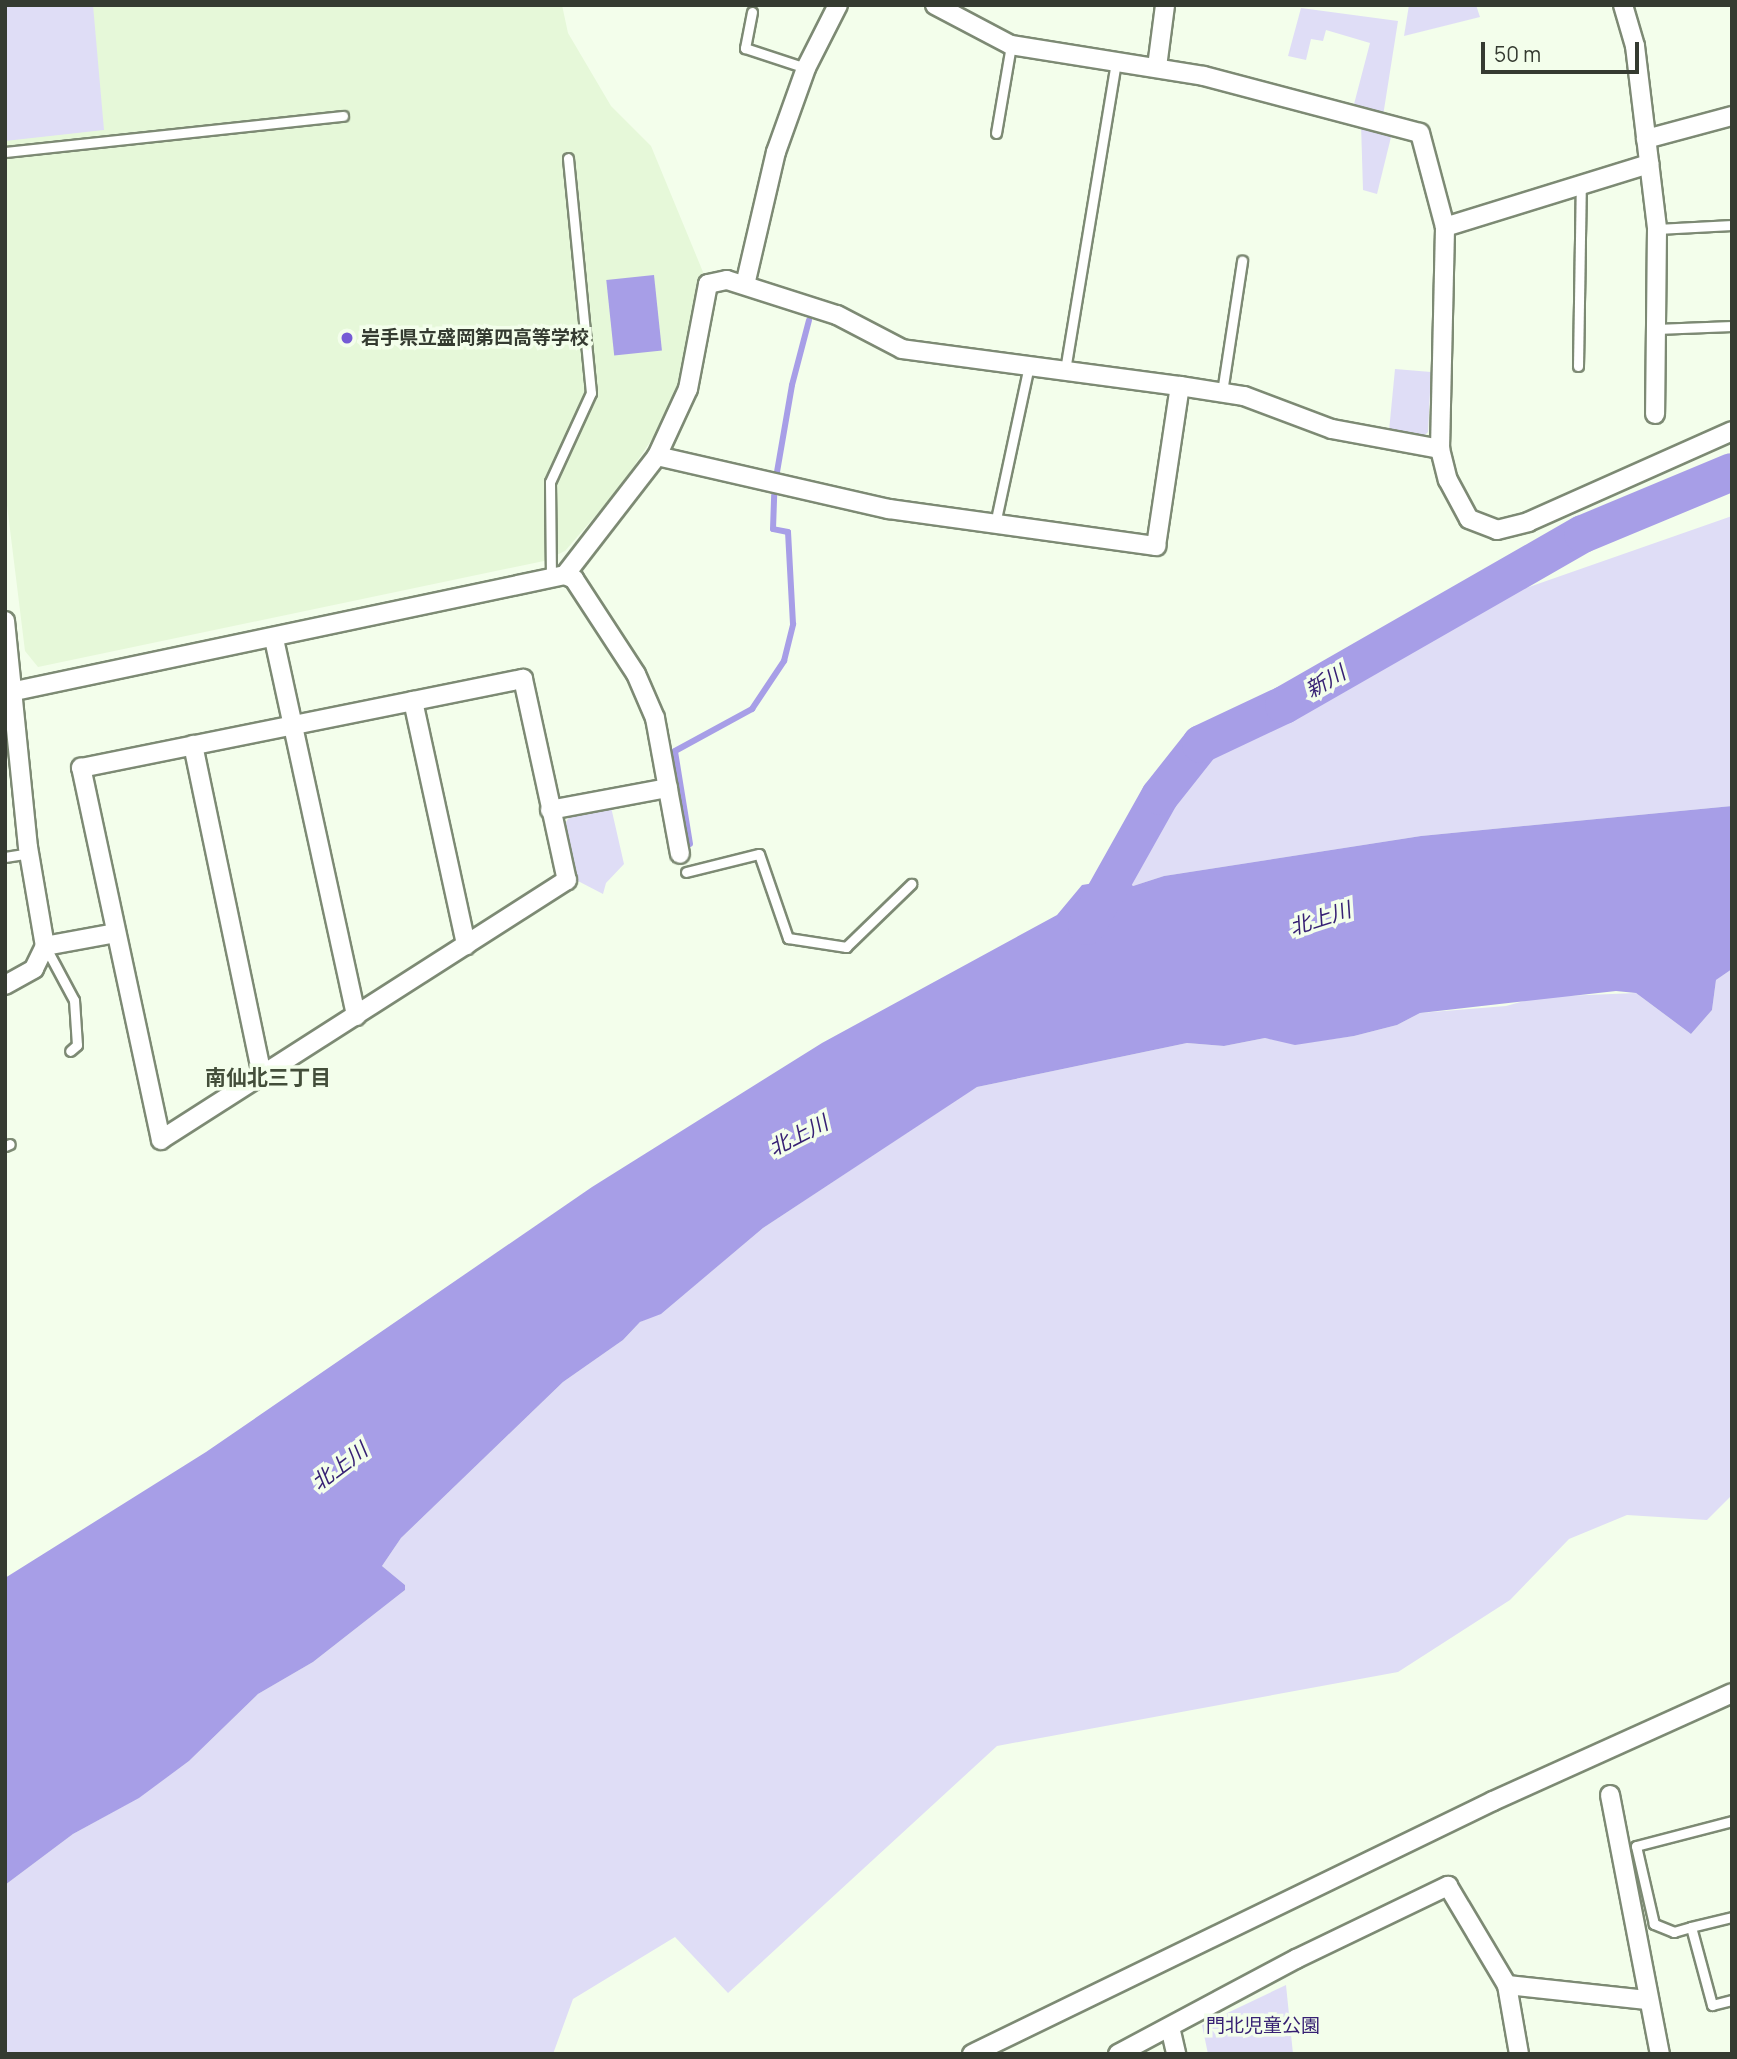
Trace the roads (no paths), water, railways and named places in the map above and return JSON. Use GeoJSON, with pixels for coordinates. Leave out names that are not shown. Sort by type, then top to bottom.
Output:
{"type":"FeatureCollection","features":[{"type":"Feature","properties":{"kind":"street"},"geometry":{"type":"LineString","coordinates":[[745,285],[776,152],[806,68],[838,5]]}},
{"type":"Feature","properties":{"kind":"street"},"geometry":{"type":"LineString","coordinates":[[935,5],[1011,46],[1157,67],[1420,133],[1445,227],[1440,449],[1448,480],[1469,519],[1497,530],[1528,522],[1732,431]]}},
{"type":"Feature","properties":{"kind":"street"},"geometry":{"type":"LineString","coordinates":[[1157,67],[1165,5]]}},
{"type":"Feature","properties":{"kind":"street"},"geometry":{"type":"LineString","coordinates":[[1623,5],[1635,46],[1657,229],[1655,414]]}},
{"type":"Feature","properties":{"kind":"street"},"geometry":{"type":"LineString","coordinates":[[1646,139],[1732,116]]}},
{"type":"Feature","properties":{"kind":"street"},"geometry":{"type":"LineString","coordinates":[[1445,227],[1648,164]]}},
{"type":"Feature","properties":{"kind":"street"},"geometry":{"type":"LineString","coordinates":[[558,577],[657,456],[688,390],[708,285],[727,280],[837,316],[902,349],[1244,396],[1332,429],[1440,449]]}},
{"type":"Feature","properties":{"kind":"street"},"geometry":{"type":"LineString","coordinates":[[657,456],[889,509],[1156,546],[1180,386]]}},
{"type":"Feature","properties":{"kind":"street"},"geometry":{"type":"LineString","coordinates":[[15,691],[274,639],[558,577],[574,579],[636,674],[654,718],[680,854]]}},
{"type":"Feature","properties":{"kind":"street"},"geometry":{"type":"LineString","coordinates":[[5,985],[34,969],[45,946],[10,731],[15,691],[6,627]]}},
{"type":"Feature","properties":{"kind":"street"},"geometry":{"type":"LineString","coordinates":[[274,639],[356,1016]]}},
{"type":"Feature","properties":{"kind":"street"},"geometry":{"type":"LineString","coordinates":[[523,679],[567,880],[161,1140],[80,768],[294,725],[523,679]]}},
{"type":"Feature","properties":{"kind":"street"},"geometry":{"type":"LineString","coordinates":[[414,701],[466,945]]}},
{"type":"Feature","properties":{"kind":"street"},"geometry":{"type":"LineString","coordinates":[[193,746],[262,1075]]}},
{"type":"Feature","properties":{"kind":"street"},"geometry":{"type":"LineString","coordinates":[[550,810],[668,788]]}},
{"type":"Feature","properties":{"kind":"street"},"geometry":{"type":"LineString","coordinates":[[45,946],[116,933]]}},
{"type":"Feature","properties":{"kind":"street"},"geometry":{"type":"LineString","coordinates":[[972,2054],[1493,1801],[1732,1693]]}},
{"type":"Feature","properties":{"kind":"street"},"geometry":{"type":"LineString","coordinates":[[1610,1795],[1647,2000],[1660,2054]]}},
{"type":"Feature","properties":{"kind":"street"},"geometry":{"type":"LineString","coordinates":[[1118,2054],[1296,1959],[1448,1885],[1507,1985],[1519,2054]]}},
{"type":"Feature","properties":{"kind":"street"},"geometry":{"type":"LineString","coordinates":[[1507,1985],[1647,2000]]}},
{"type":"Feature","properties":{"kind":"street"},"geometry":{"type":"LineString","coordinates":[[1170,2027],[1177,2054]]}},
{"type":"Feature","properties":{"kind":"lane"},"geometry":{"type":"LineString","coordinates":[[752,12],[745,48],[806,68]]}},
{"type":"Feature","properties":{"kind":"lane"},"geometry":{"type":"LineString","coordinates":[[996,133],[1011,46]]}},
{"type":"Feature","properties":{"kind":"lane"},"geometry":{"type":"LineString","coordinates":[[1065,370],[1116,63]]}},
{"type":"Feature","properties":{"kind":"lane"},"geometry":{"type":"LineString","coordinates":[[5,152],[343,116]]}},
{"type":"Feature","properties":{"kind":"lane"},"geometry":{"type":"LineString","coordinates":[[558,577],[550,482],[591,393],[568,158]]}},
{"type":"Feature","properties":{"kind":"lane"},"geometry":{"type":"LineString","coordinates":[[1578,366],[1581,185]]}},
{"type":"Feature","properties":{"kind":"lane"},"geometry":{"type":"LineString","coordinates":[[1657,229],[1732,225]]}},
{"type":"Feature","properties":{"kind":"lane"},"geometry":{"type":"LineString","coordinates":[[1222,393],[1242,261]]}},
{"type":"Feature","properties":{"kind":"lane"},"geometry":{"type":"LineString","coordinates":[[1656,329],[1732,326]]}},
{"type":"Feature","properties":{"kind":"lane"},"geometry":{"type":"LineString","coordinates":[[995,524],[1029,366]]}},
{"type":"Feature","properties":{"kind":"lane"},"geometry":{"type":"LineString","coordinates":[[5,857],[29,853]]}},
{"type":"Feature","properties":{"kind":"lane"},"geometry":{"type":"LineString","coordinates":[[686,872],[759,854],[789,938],[846,947],[911,884]]}},
{"type":"Feature","properties":{"kind":"lane"},"geometry":{"type":"LineString","coordinates":[[45,946],[74,1000],[77,1045],[70,1051]]}},
{"type":"Feature","properties":{"kind":"lane"},"geometry":{"type":"LineString","coordinates":[[1732,1821],[1636,1846],[1654,1924],[1674,1932],[1732,1917]]}},
{"type":"Feature","properties":{"kind":"lane"},"geometry":{"type":"LineString","coordinates":[[1691,1927],[1712,2005],[1732,2000]]}},
{"type":"Feature","properties":{"kind":"water"},"geometry":{"type":"Polygon","coordinates":[[[654,275],[662,351],[614,356],[606,280],[654,275]]]}},
{"type":"Feature","properties":{"kind":"water","name":"北上川"},"geometry":{"type":"Polygon","coordinates":[[[1732,806],[1732,969],[1716,980],[1712,1010],[1691,1034],[1636,993],[1616,991],[1420,1013],[1397,1025],[1354,1036],[1295,1045],[1265,1038],[1224,1046],[1187,1043],[977,1087],[763,1228],[661,1314],[640,1322],[623,1340],[563,1382],[401,1538],[382,1566],[405,1585],[405,1590],[313,1662],[258,1694],[189,1761],[139,1798],[73,1834],[5,1885],[5,1578],[206,1452],[592,1187],[822,1043],[1057,915],[1082,885],[1125,878],[1133,886],[1164,876],[1421,836],[1732,806]]]}},
{"type":"Feature","properties":{"kind":"waterway"},"geometry":{"type":"LineString","coordinates":[[777,472],[792,385],[809,320]]}},
{"type":"Feature","properties":{"kind":"waterway","name":"新川"},"geometry":{"type":"LineString","coordinates":[[1087,926],[1160,796],[1201,744],[1284,705],[1583,534],[1732,472]]}},
{"type":"Feature","properties":{"kind":"waterway"},"geometry":{"type":"LineString","coordinates":[[690,844],[675,751],[752,709],[784,661],[793,624],[788,532],[773,529],[774,495]]}},
{"type":"Feature","properties":{"kind":"place","name":"岩手県立盛岡第四高等学校"},"geometry":{"type":"Point","coordinates":[347,338]}},
{"type":"Feature","properties":{"kind":"district","name":"南仙北三丁目"},"geometry":{"type":"Point","coordinates":[268,1077]}},
{"type":"Feature","properties":{"kind":"park label","name":"門北児童公園"},"geometry":{"type":"Point","coordinates":[1263,2026]}}]}
